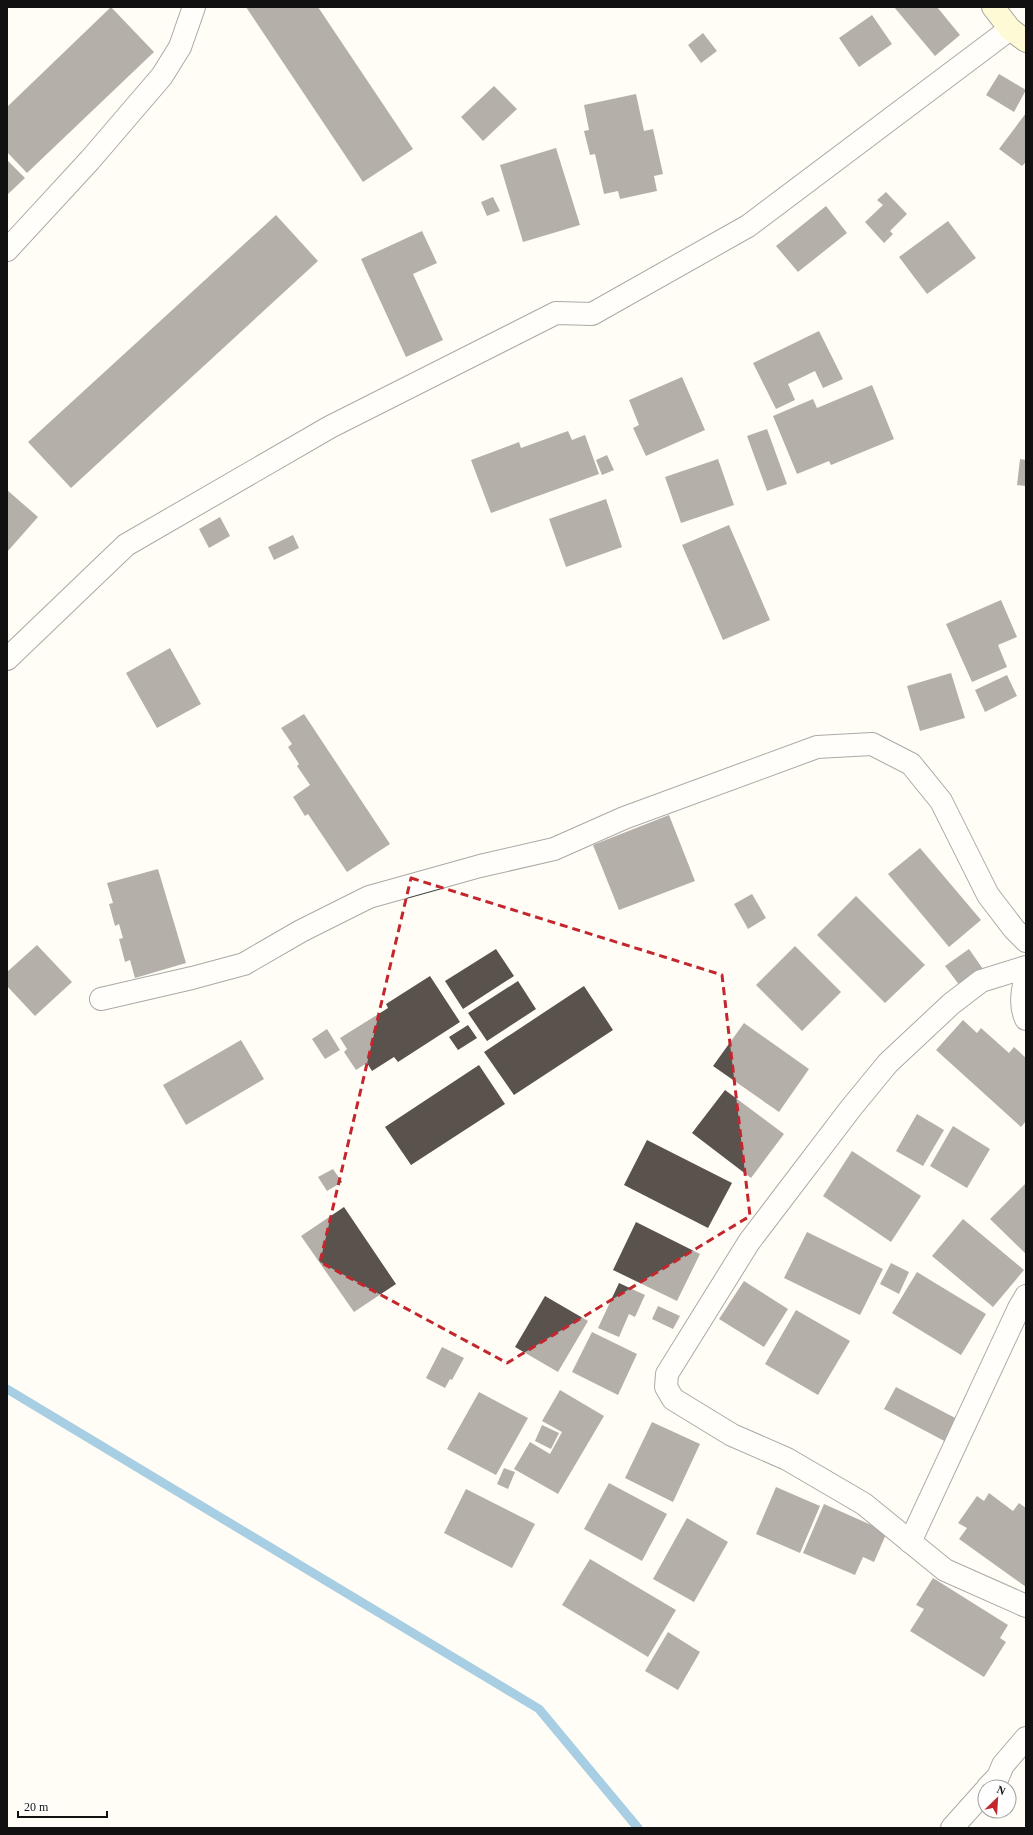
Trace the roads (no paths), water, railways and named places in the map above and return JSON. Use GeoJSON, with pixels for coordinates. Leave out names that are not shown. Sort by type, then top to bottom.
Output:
{"type":"FeatureCollection","features":[{"type":"Feature","properties":{"kind":"street"},"geometry":{"type":"LineString","coordinates":[[7,250],[90,160],[162,76],[180,47],[194,7]]}},
{"type":"Feature","properties":{"kind":"street"},"geometry":{"type":"LineString","coordinates":[[7,659],[126,545],[330,427],[556,313],[592,314],[748,226],[1018,35],[992,7]]}},
{"type":"Feature","properties":{"kind":"street"},"geometry":{"type":"LineString","coordinates":[[101,999],[192,978],[244,964],[302,931],[369,897],[480,866],[554,849],[624,818],[817,747],[825,746],[872,744],[911,764],[941,801],[988,895],[1014,929],[1026,941]]}},
{"type":"Feature","properties":{"kind":"street"},"geometry":{"type":"LineString","coordinates":[[1026,967],[981,981],[951,1004],[888,1063],[851,1108],[749,1242],[667,1374],[666,1387],[673,1399],[732,1435],[787,1459],[864,1504],[945,1570],[1026,1606]]}},
{"type":"Feature","properties":{"kind":"street"},"geometry":{"type":"LineString","coordinates":[[1026,974],[1021,1000],[1022,1010],[1026,1020]]}},
{"type":"Feature","properties":{"kind":"street"},"geometry":{"type":"LineString","coordinates":[[910,1542],[1019,1308],[1026,1296]]}},
{"type":"Feature","properties":{"kind":"street"},"geometry":{"type":"LineString","coordinates":[[996,1779],[1003,1765],[1026,1738]]}},
{"type":"Feature","properties":{"kind":"street"},"geometry":{"type":"LineString","coordinates":[[952,1828],[977,1800]]}},
{"type":"Feature","properties":{"kind":"waterway"},"geometry":{"type":"LineString","coordinates":[[7,1389],[539,1709],[638,1828]]}}]}
